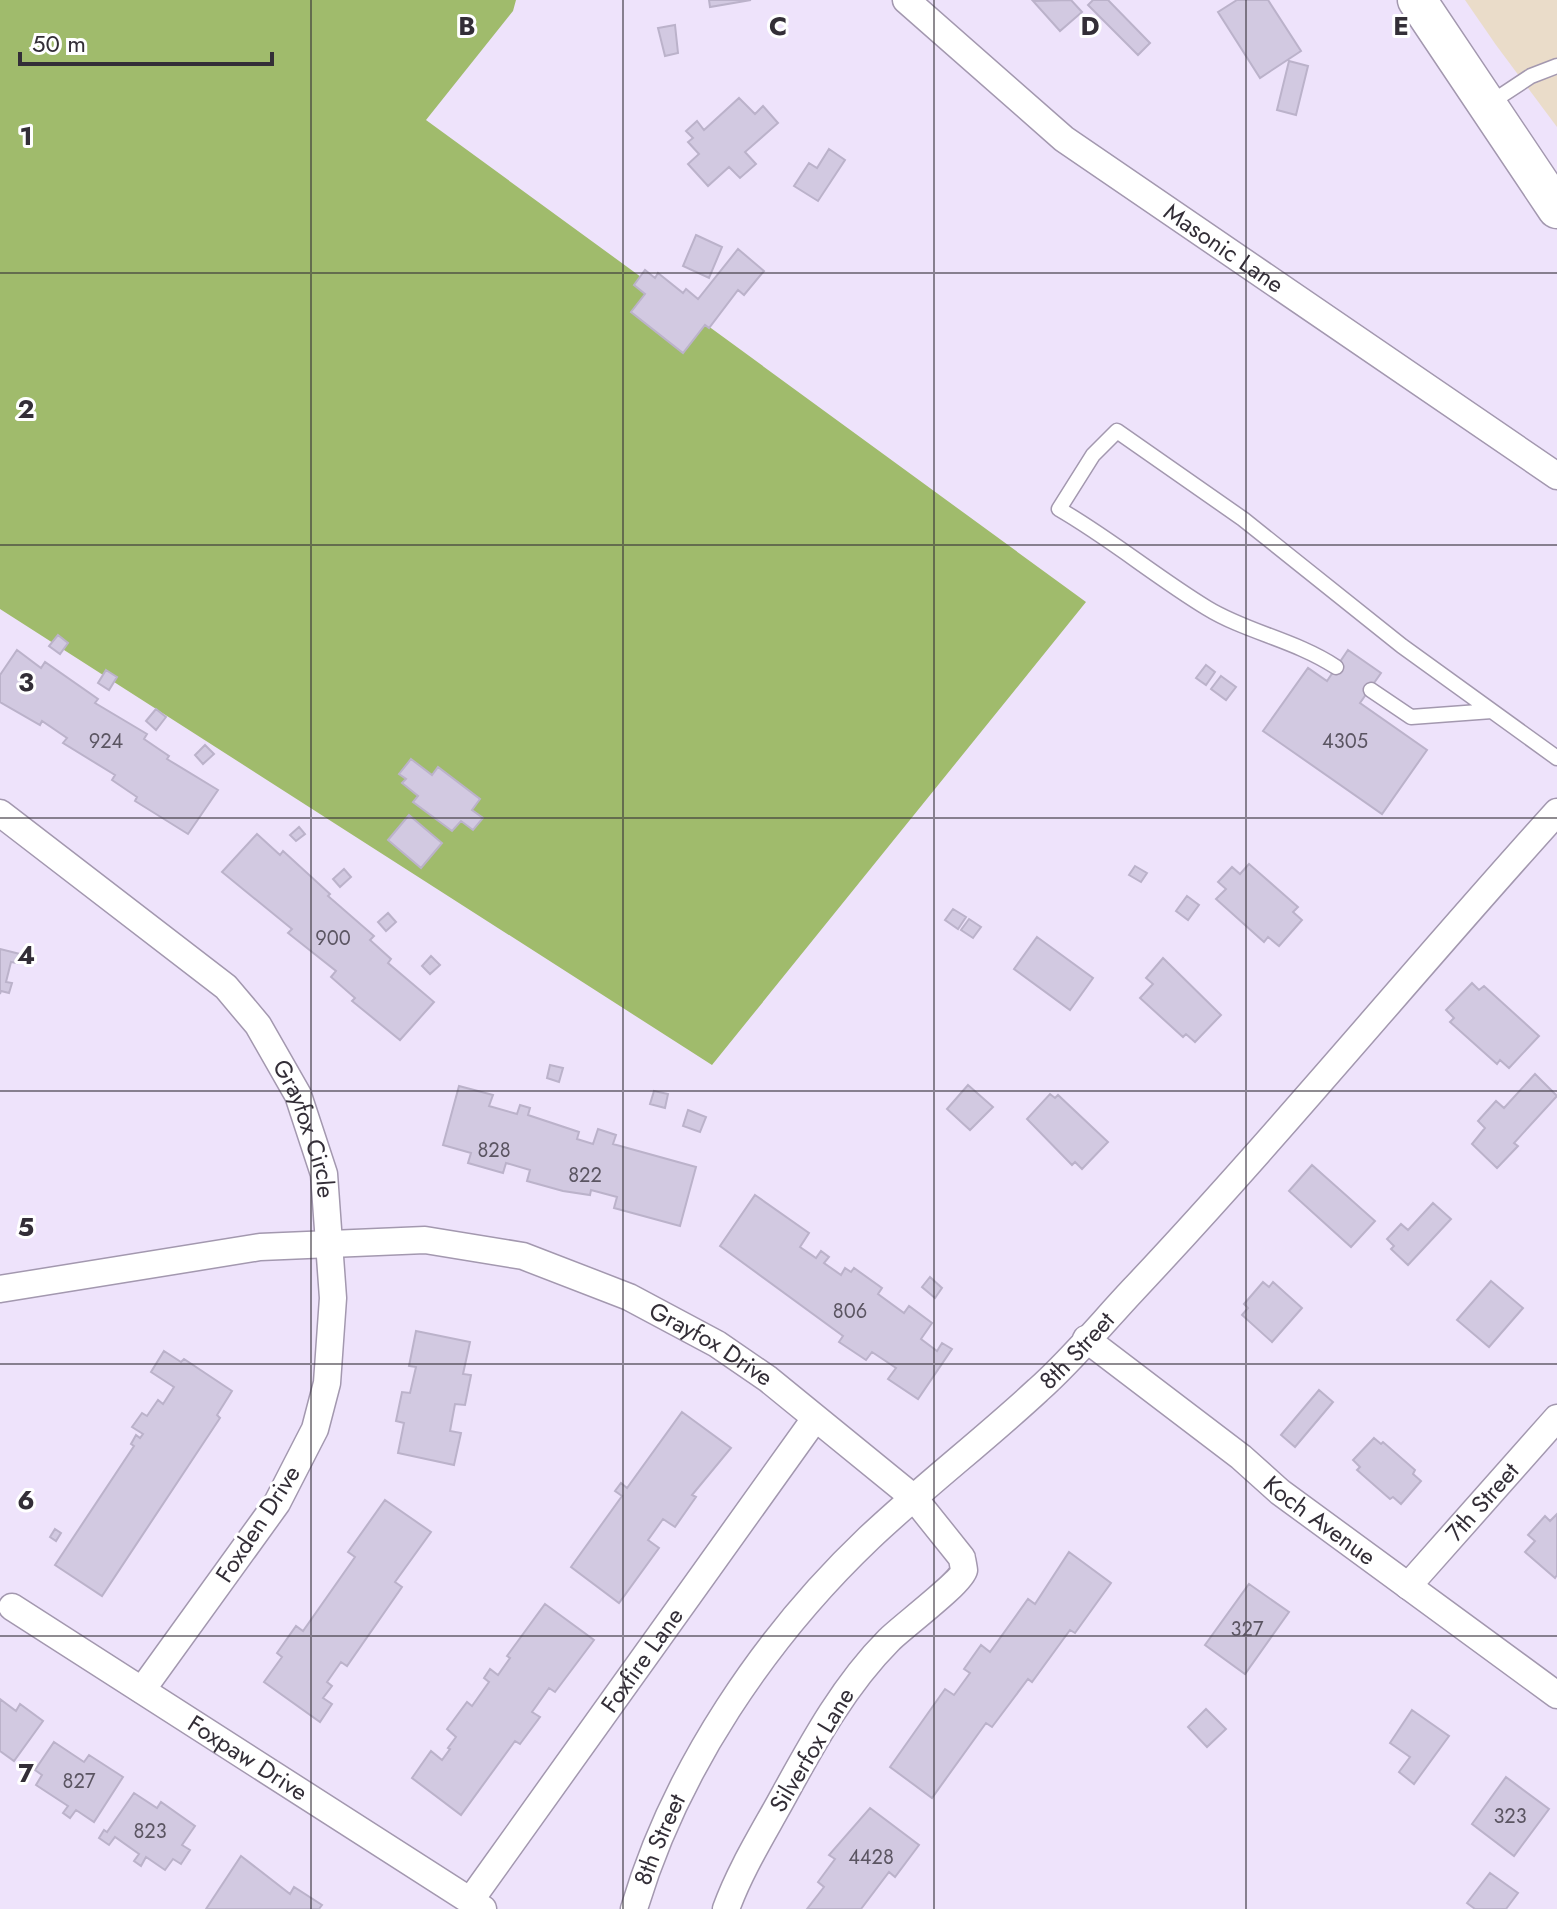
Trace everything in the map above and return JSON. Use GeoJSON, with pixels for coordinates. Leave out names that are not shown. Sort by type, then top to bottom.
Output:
{"type":"FeatureCollection","features":[{"type":"Feature","properties":{"kind":"main road"},"geometry":{"type":"LineString","coordinates":[[1417,0],[1557,209]]}},
{"type":"Feature","properties":{"kind":"street","name":"Masonic Lane"},"geometry":{"type":"LineString","coordinates":[[906,0],[1064,139],[1557,476]]}},
{"type":"Feature","properties":{"kind":"street","name":"8th Street"},"geometry":{"type":"LineString","coordinates":[[634,1909],[664,1831],[693,1772],[764,1657],[820,1588],[914,1498],[1041,1388],[1557,812]]}},
{"type":"Feature","properties":{"kind":"street","name":"Grayfox Circle"},"geometry":{"type":"LineString","coordinates":[[0,813],[186,953],[226,987],[258,1025],[298,1095],[312,1130],[324,1174],[330,1243]]}},
{"type":"Feature","properties":{"kind":"street","name":"Grayfox Drive"},"geometry":{"type":"LineString","coordinates":[[330,1243],[425,1240],[523,1256],[629,1297],[717,1344],[768,1379],[814,1420],[914,1498],[962,1558],[964,1569],[960,1579],[923,1608]]}},
{"type":"Feature","properties":{"kind":"street"},"geometry":{"type":"LineString","coordinates":[[0,1289],[260,1247],[330,1243]]}},
{"type":"Feature","properties":{"kind":"street","name":"Foxden Drive"},"geometry":{"type":"LineString","coordinates":[[142,1690],[277,1503],[315,1429],[327,1383],[333,1298],[330,1243]]}},
{"type":"Feature","properties":{"kind":"street","name":"Koch Avenue"},"geometry":{"type":"LineString","coordinates":[[1086,1339],[1241,1457],[1280,1492],[1557,1695]]}},
{"type":"Feature","properties":{"kind":"street","name":"7th Street"},"geometry":{"type":"LineString","coordinates":[[1408,1586],[1557,1418]]}},
{"type":"Feature","properties":{"kind":"street","name":"Foxfire Lane"},"geometry":{"type":"LineString","coordinates":[[477,1905],[814,1420]]}},
{"type":"Feature","properties":{"kind":"street","name":"Foxpaw Drive"},"geometry":{"type":"LineString","coordinates":[[12,1607],[477,1905]]}},
{"type":"Feature","properties":{"kind":"street","name":"Silverfox Lane"},"geometry":{"type":"LineString","coordinates":[[726,1909],[736,1882],[818,1735],[882,1647],[923,1608]]}},
{"type":"Feature","properties":{"kind":"lane"},"geometry":{"type":"LineString","coordinates":[[1486,105],[1531,76],[1557,66]]}},
{"type":"Feature","properties":{"kind":"lane"},"geometry":{"type":"LineString","coordinates":[[1336,667],[1307,648],[1209,610],[1111,539],[1059,509],[1093,455],[1117,431],[1243,519],[1348,604],[1557,758]]}},
{"type":"Feature","properties":{"kind":"lane"},"geometry":{"type":"LineString","coordinates":[[1371,690],[1411,717],[1492,711]]}},
{"type":"Feature","properties":{"kind":"shaded area"},"geometry":{"type":"Polygon","coordinates":[[[1465,0],[1557,0],[1557,127],[1496,45],[1465,0]]]}},
{"type":"Feature","properties":{"kind":"green space"},"geometry":{"type":"Polygon","coordinates":[[[0,0],[516,0],[513,11],[426,120],[1086,602],[712,1065],[0,609],[0,0]]]}},
{"type":"Feature","properties":{"kind":"building"},"geometry":{"type":"Polygon","coordinates":[[[709,0],[751,0],[710,7],[709,0]]]}},
{"type":"Feature","properties":{"kind":"building"},"geometry":{"type":"Polygon","coordinates":[[[1071,0],[1082,12],[1060,31],[1033,1],[1071,0]]]}},
{"type":"Feature","properties":{"kind":"building"},"geometry":{"type":"Polygon","coordinates":[[[1093,0],[1108,0],[1150,43],[1138,55],[1088,5],[1093,0]]]}},
{"type":"Feature","properties":{"kind":"building"},"geometry":{"type":"Polygon","coordinates":[[[1237,0],[1268,0],[1301,51],[1260,78],[1218,12],[1237,0]]]}},
{"type":"Feature","properties":{"kind":"building"},"geometry":{"type":"Polygon","coordinates":[[[675,25],[678,53],[665,56],[658,28],[675,25]]]}},
{"type":"Feature","properties":{"kind":"building"},"geometry":{"type":"Polygon","coordinates":[[[1289,61],[1308,66],[1296,115],[1277,110],[1289,61]]]}},
{"type":"Feature","properties":{"kind":"building"},"geometry":{"type":"Polygon","coordinates":[[[739,98],[755,114],[763,106],[778,123],[745,152],[756,164],[740,178],[729,167],[708,186],[688,164],[699,154],[688,142],[693,138],[686,131],[697,121],[704,130],[739,98]]]}},
{"type":"Feature","properties":{"kind":"building"},"geometry":{"type":"Polygon","coordinates":[[[829,149],[845,160],[818,201],[794,186],[809,163],[817,168],[829,149]]]}},
{"type":"Feature","properties":{"kind":"building"},"geometry":{"type":"Polygon","coordinates":[[[696,235],[722,247],[709,278],[683,266],[696,235]]]}},
{"type":"Feature","properties":{"kind":"building"},"geometry":{"type":"Polygon","coordinates":[[[738,249],[764,271],[744,295],[738,290],[709,328],[705,325],[683,353],[631,312],[645,294],[634,285],[645,270],[655,278],[658,273],[683,293],[686,289],[698,299],[738,249]]]}},
{"type":"Feature","properties":{"kind":"building"},"geometry":{"type":"Polygon","coordinates":[[[58,635],[68,643],[60,654],[49,646],[58,635]]]}},
{"type":"Feature","properties":{"kind":"building"},"geometry":{"type":"Polygon","coordinates":[[[17,650],[41,668],[45,662],[98,699],[95,703],[147,734],[144,739],[169,756],[167,759],[218,790],[188,834],[135,801],[137,797],[112,780],[115,775],[63,743],[67,738],[42,721],[40,725],[0,702],[0,675],[17,650]]]}},
{"type":"Feature","properties":{"kind":"building"},"geometry":{"type":"Polygon","coordinates":[[[1348,650],[1381,673],[1360,703],[1427,750],[1382,814],[1263,731],[1308,668],[1327,681],[1348,650]]]}},
{"type":"Feature","properties":{"kind":"building"},"geometry":{"type":"Polygon","coordinates":[[[1206,665],[1215,672],[1206,685],[1196,678],[1206,665]]]}},
{"type":"Feature","properties":{"kind":"building"},"geometry":{"type":"Polygon","coordinates":[[[106,670],[117,677],[109,690],[98,683],[106,670]]]}},
{"type":"Feature","properties":{"kind":"building"},"geometry":{"type":"Polygon","coordinates":[[[1221,676],[1236,687],[1226,700],[1211,689],[1221,676]]]}},
{"type":"Feature","properties":{"kind":"building"},"geometry":{"type":"Polygon","coordinates":[[[156,709],[166,717],[156,730],[146,721],[156,709]]]}},
{"type":"Feature","properties":{"kind":"building"},"geometry":{"type":"Polygon","coordinates":[[[205,745],[214,754],[203,764],[195,755],[205,745]]]}},
{"type":"Feature","properties":{"kind":"building"},"geometry":{"type":"Polygon","coordinates":[[[411,759],[432,775],[438,767],[480,799],[472,810],[483,818],[473,830],[461,821],[452,831],[413,802],[418,796],[402,783],[406,779],[399,774],[411,759]]]}},
{"type":"Feature","properties":{"kind":"building"},"geometry":{"type":"Polygon","coordinates":[[[409,815],[442,843],[421,868],[388,840],[409,815]]]}},
{"type":"Feature","properties":{"kind":"building"},"geometry":{"type":"Polygon","coordinates":[[[299,827],[305,834],[296,841],[290,835],[299,827]]]}},
{"type":"Feature","properties":{"kind":"building"},"geometry":{"type":"Polygon","coordinates":[[[257,834],[280,855],[283,851],[330,894],[328,896],[374,936],[370,940],[391,959],[388,963],[434,1002],[400,1040],[352,1001],[355,998],[331,977],[336,971],[288,933],[292,929],[222,872],[257,834]]]}},
{"type":"Feature","properties":{"kind":"building"},"geometry":{"type":"Polygon","coordinates":[[[1249,864],[1298,907],[1293,912],[1302,920],[1279,946],[1268,937],[1264,942],[1216,899],[1226,889],[1218,882],[1232,867],[1240,874],[1249,864]]]}},
{"type":"Feature","properties":{"kind":"building"},"geometry":{"type":"Polygon","coordinates":[[[1135,866],[1147,873],[1141,882],[1129,875],[1135,866]]]}},
{"type":"Feature","properties":{"kind":"building"},"geometry":{"type":"Polygon","coordinates":[[[344,869],[351,877],[340,887],[333,879],[344,869]]]}},
{"type":"Feature","properties":{"kind":"building"},"geometry":{"type":"Polygon","coordinates":[[[1187,896],[1199,905],[1188,920],[1176,911],[1187,896]]]}},
{"type":"Feature","properties":{"kind":"building"},"geometry":{"type":"Polygon","coordinates":[[[953,909],[966,917],[958,929],[945,920],[953,909]]]}},
{"type":"Feature","properties":{"kind":"building"},"geometry":{"type":"Polygon","coordinates":[[[388,913],[396,922],[386,931],[378,922],[388,913]]]}},
{"type":"Feature","properties":{"kind":"building"},"geometry":{"type":"Polygon","coordinates":[[[969,919],[981,927],[973,938],[961,930],[969,919]]]}},
{"type":"Feature","properties":{"kind":"building"},"geometry":{"type":"Polygon","coordinates":[[[1037,937],[1093,978],[1070,1010],[1014,969],[1037,937]]]}},
{"type":"Feature","properties":{"kind":"building"},"geometry":{"type":"Polygon","coordinates":[[[0,949],[20,954],[17,963],[11,962],[6,982],[12,983],[9,993],[1,991],[0,994],[0,949]]]}},
{"type":"Feature","properties":{"kind":"building"},"geometry":{"type":"Polygon","coordinates":[[[431,956],[440,965],[430,974],[422,966],[431,956]]]}},
{"type":"Feature","properties":{"kind":"building"},"geometry":{"type":"Polygon","coordinates":[[[1163,958],[1221,1015],[1195,1042],[1186,1034],[1183,1037],[1140,998],[1153,984],[1146,978],[1163,958]]]}},
{"type":"Feature","properties":{"kind":"building"},"geometry":{"type":"Polygon","coordinates":[[[1472,983],[1479,990],[1484,986],[1539,1036],[1509,1068],[1500,1060],[1497,1064],[1450,1022],[1454,1018],[1446,1010],[1472,983]]]}},
{"type":"Feature","properties":{"kind":"building"},"geometry":{"type":"Polygon","coordinates":[[[550,1065],[563,1068],[559,1082],[547,1078],[550,1065]]]}},
{"type":"Feature","properties":{"kind":"building"},"geometry":{"type":"Polygon","coordinates":[[[1535,1074],[1557,1096],[1514,1143],[1518,1146],[1497,1168],[1472,1144],[1485,1128],[1478,1121],[1496,1101],[1504,1108],[1535,1074]]]}},
{"type":"Feature","properties":{"kind":"building"},"geometry":{"type":"Polygon","coordinates":[[[968,1085],[993,1107],[970,1130],[947,1109],[968,1085]]]}},
{"type":"Feature","properties":{"kind":"building"},"geometry":{"type":"Polygon","coordinates":[[[459,1086],[493,1095],[489,1106],[517,1114],[520,1105],[530,1108],[528,1115],[579,1132],[577,1139],[593,1144],[598,1129],[616,1135],[613,1144],[696,1167],[680,1226],[614,1208],[617,1197],[591,1190],[590,1195],[563,1191],[527,1181],[530,1170],[506,1163],[503,1173],[468,1163],[471,1153],[443,1145],[459,1086]]]}},
{"type":"Feature","properties":{"kind":"building"},"geometry":{"type":"Polygon","coordinates":[[[654,1091],[668,1094],[665,1108],[650,1104],[654,1091]]]}},
{"type":"Feature","properties":{"kind":"building"},"geometry":{"type":"Polygon","coordinates":[[[1050,1094],[1055,1098],[1058,1095],[1108,1142],[1082,1169],[1075,1162],[1072,1165],[1027,1119],[1050,1094]]]}},
{"type":"Feature","properties":{"kind":"building"},"geometry":{"type":"Polygon","coordinates":[[[688,1110],[706,1117],[700,1132],[683,1126],[688,1110]]]}},
{"type":"Feature","properties":{"kind":"building"},"geometry":{"type":"Polygon","coordinates":[[[1312,1165],[1375,1221],[1351,1247],[1289,1191],[1312,1165]]]}},
{"type":"Feature","properties":{"kind":"building"},"geometry":{"type":"Polygon","coordinates":[[[755,1195],[809,1233],[800,1247],[816,1258],[821,1251],[829,1257],[824,1263],[841,1275],[845,1268],[851,1272],[854,1268],[882,1288],[878,1294],[904,1313],[909,1306],[932,1323],[921,1339],[937,1351],[942,1343],[952,1349],[918,1399],[888,1379],[896,1368],[872,1352],[866,1360],[839,1342],[843,1336],[720,1246],[755,1195]]]}},
{"type":"Feature","properties":{"kind":"building"},"geometry":{"type":"Polygon","coordinates":[[[1433,1203],[1451,1219],[1408,1265],[1391,1249],[1394,1246],[1387,1239],[1401,1224],[1408,1230],[1433,1203]]]}},
{"type":"Feature","properties":{"kind":"building"},"geometry":{"type":"Polygon","coordinates":[[[930,1277],[942,1288],[935,1298],[922,1287],[930,1277]]]}},
{"type":"Feature","properties":{"kind":"building"},"geometry":{"type":"Polygon","coordinates":[[[1491,1281],[1523,1308],[1489,1347],[1457,1320],[1491,1281]]]}},
{"type":"Feature","properties":{"kind":"building"},"geometry":{"type":"Polygon","coordinates":[[[1263,1282],[1269,1287],[1273,1282],[1302,1308],[1272,1342],[1242,1315],[1248,1308],[1244,1304],[1263,1282]]]}},
{"type":"Feature","properties":{"kind":"building"},"geometry":{"type":"Polygon","coordinates":[[[416,1331],[470,1342],[463,1374],[471,1375],[465,1405],[455,1404],[450,1431],[461,1433],[454,1465],[398,1453],[404,1423],[396,1421],[402,1392],[410,1393],[416,1367],[409,1366],[416,1331]]]}},
{"type":"Feature","properties":{"kind":"building"},"geometry":{"type":"Polygon","coordinates":[[[164,1351],[181,1362],[184,1359],[232,1391],[217,1415],[220,1418],[102,1596],[55,1565],[134,1446],[131,1444],[136,1435],[140,1438],[143,1434],[132,1427],[142,1413],[147,1416],[158,1400],[163,1404],[174,1387],[151,1372],[164,1351]]]}},
{"type":"Feature","properties":{"kind":"building"},"geometry":{"type":"Polygon","coordinates":[[[1319,1390],[1333,1402],[1295,1447],[1281,1435],[1319,1390]]]}},
{"type":"Feature","properties":{"kind":"building"},"geometry":{"type":"Polygon","coordinates":[[[682,1412],[731,1448],[692,1495],[696,1497],[675,1527],[663,1519],[648,1540],[659,1548],[619,1603],[571,1567],[622,1496],[615,1491],[621,1483],[627,1488],[682,1412]]]}},
{"type":"Feature","properties":{"kind":"building"},"geometry":{"type":"Polygon","coordinates":[[[1374,1438],[1415,1470],[1413,1474],[1421,1481],[1401,1504],[1393,1497],[1390,1499],[1357,1470],[1360,1467],[1353,1460],[1374,1438]]]}},
{"type":"Feature","properties":{"kind":"building"},"geometry":{"type":"Polygon","coordinates":[[[385,1500],[431,1532],[395,1582],[402,1587],[347,1666],[341,1662],[327,1682],[332,1686],[323,1698],[332,1704],[320,1722],[264,1682],[282,1657],[277,1653],[296,1626],[303,1631],[355,1557],[348,1552],[385,1500]]]}},
{"type":"Feature","properties":{"kind":"building"},"geometry":{"type":"Polygon","coordinates":[[[1557,1514],[1555,1578],[1525,1552],[1535,1541],[1528,1535],[1545,1516],[1550,1521],[1557,1514]]]}},
{"type":"Feature","properties":{"kind":"building"},"geometry":{"type":"Polygon","coordinates":[[[55,1529],[61,1533],[56,1541],[50,1537],[55,1529]]]}},
{"type":"Feature","properties":{"kind":"building"},"geometry":{"type":"Polygon","coordinates":[[[1069,1552],[1111,1583],[1075,1633],[1070,1630],[1032,1682],[1028,1679],[992,1727],[986,1723],[932,1798],[890,1767],[945,1689],[954,1695],[970,1673],[964,1669],[981,1645],[990,1652],[1028,1599],[1035,1604],[1069,1552]]]}},
{"type":"Feature","properties":{"kind":"building"},"geometry":{"type":"Polygon","coordinates":[[[1249,1584],[1289,1612],[1245,1674],[1205,1645],[1249,1584]]]}},
{"type":"Feature","properties":{"kind":"building"},"geometry":{"type":"Polygon","coordinates":[[[545,1604],[594,1640],[555,1692],[549,1688],[532,1712],[540,1717],[520,1744],[515,1741],[461,1815],[412,1778],[431,1751],[442,1760],[456,1737],[447,1729],[467,1702],[472,1706],[489,1682],[484,1678],[490,1669],[498,1675],[510,1658],[507,1656],[545,1604]]]}},
{"type":"Feature","properties":{"kind":"building"},"geometry":{"type":"Polygon","coordinates":[[[0,1699],[16,1711],[20,1704],[43,1721],[14,1761],[0,1751],[0,1699]]]}},
{"type":"Feature","properties":{"kind":"building"},"geometry":{"type":"Polygon","coordinates":[[[1206,1709],[1226,1729],[1207,1747],[1188,1727],[1206,1709]]]}},
{"type":"Feature","properties":{"kind":"building"},"geometry":{"type":"Polygon","coordinates":[[[1412,1710],[1449,1736],[1414,1784],[1399,1772],[1410,1757],[1390,1743],[1412,1710]]]}},
{"type":"Feature","properties":{"kind":"building"},"geometry":{"type":"Polygon","coordinates":[[[54,1742],[84,1762],[89,1755],[123,1777],[94,1822],[76,1810],[70,1818],[63,1813],[68,1806],[36,1785],[42,1775],[35,1770],[54,1742]]]}},
{"type":"Feature","properties":{"kind":"building"},"geometry":{"type":"Polygon","coordinates":[[[1506,1777],[1549,1809],[1514,1856],[1472,1824],[1506,1777]]]}},
{"type":"Feature","properties":{"kind":"building"},"geometry":{"type":"Polygon","coordinates":[[[134,1793],[157,1808],[161,1802],[195,1826],[182,1845],[190,1850],[181,1864],[173,1859],[165,1870],[146,1857],[141,1866],[134,1861],[139,1854],[115,1837],[109,1845],[99,1838],[104,1830],[107,1832],[134,1793]]]}},
{"type":"Feature","properties":{"kind":"building"},"geometry":{"type":"Polygon","coordinates":[[[870,1808],[919,1845],[895,1877],[889,1872],[861,1909],[807,1909],[824,1887],[818,1882],[835,1859],[829,1855],[870,1808]]]}},
{"type":"Feature","properties":{"kind":"building"},"geometry":{"type":"Polygon","coordinates":[[[241,1856],[290,1894],[294,1887],[322,1905],[319,1909],[206,1909],[241,1856]]]}},
{"type":"Feature","properties":{"kind":"building"},"geometry":{"type":"Polygon","coordinates":[[[1490,1873],[1518,1893],[1506,1909],[1475,1909],[1467,1903],[1490,1873]]]}}]}
